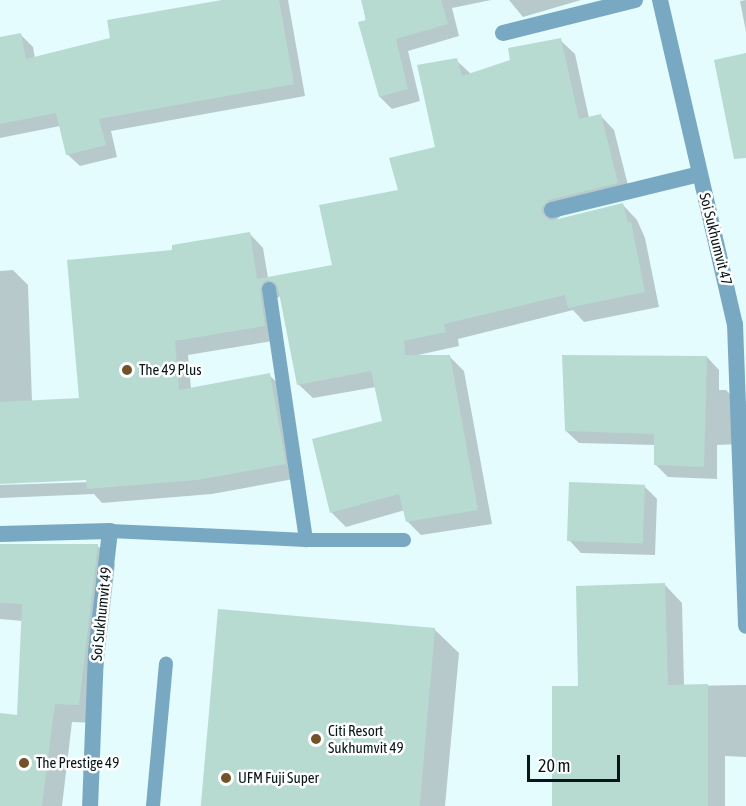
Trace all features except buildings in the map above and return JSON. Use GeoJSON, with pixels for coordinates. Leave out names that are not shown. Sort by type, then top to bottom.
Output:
{"type":"FeatureCollection","features":[{"type":"Feature","properties":{"kind":"street"},"geometry":{"type":"LineString","coordinates":[[503,33],[635,0]]}},
{"type":"Feature","properties":{"kind":"street","name":"Soi Sukhumvit 47"},"geometry":{"type":"LineString","coordinates":[[660,0],[735,324],[746,626]]}},
{"type":"Feature","properties":{"kind":"street"},"geometry":{"type":"LineString","coordinates":[[552,210],[700,174]]}},
{"type":"Feature","properties":{"kind":"street"},"geometry":{"type":"LineString","coordinates":[[0,534],[110,531]]}},
{"type":"Feature","properties":{"kind":"street","name":"Soi Sukhumvit 49"},"geometry":{"type":"LineString","coordinates":[[90,806],[96,652],[110,531]]}},
{"type":"Feature","properties":{"kind":"lane"},"geometry":{"type":"LineString","coordinates":[[269,289],[306,540]]}},
{"type":"Feature","properties":{"kind":"lane"},"geometry":{"type":"LineString","coordinates":[[110,531],[306,540],[404,540]]}},
{"type":"Feature","properties":{"kind":"lane"},"geometry":{"type":"LineString","coordinates":[[153,806],[166,664]]}},
{"type":"Feature","properties":{"kind":"place","name":"The 49 Plus"},"geometry":{"type":"Point","coordinates":[127,370]}},
{"type":"Feature","properties":{"kind":"place","name":"Citi Resort Sukhumvit 49"},"geometry":{"type":"Point","coordinates":[316,739]}},
{"type":"Feature","properties":{"kind":"place","name":"The Prestige 49"},"geometry":{"type":"Point","coordinates":[24,763]}},
{"type":"Feature","properties":{"kind":"place","name":"UFM Fuji Super"},"geometry":{"type":"Point","coordinates":[226,778]}}]}
